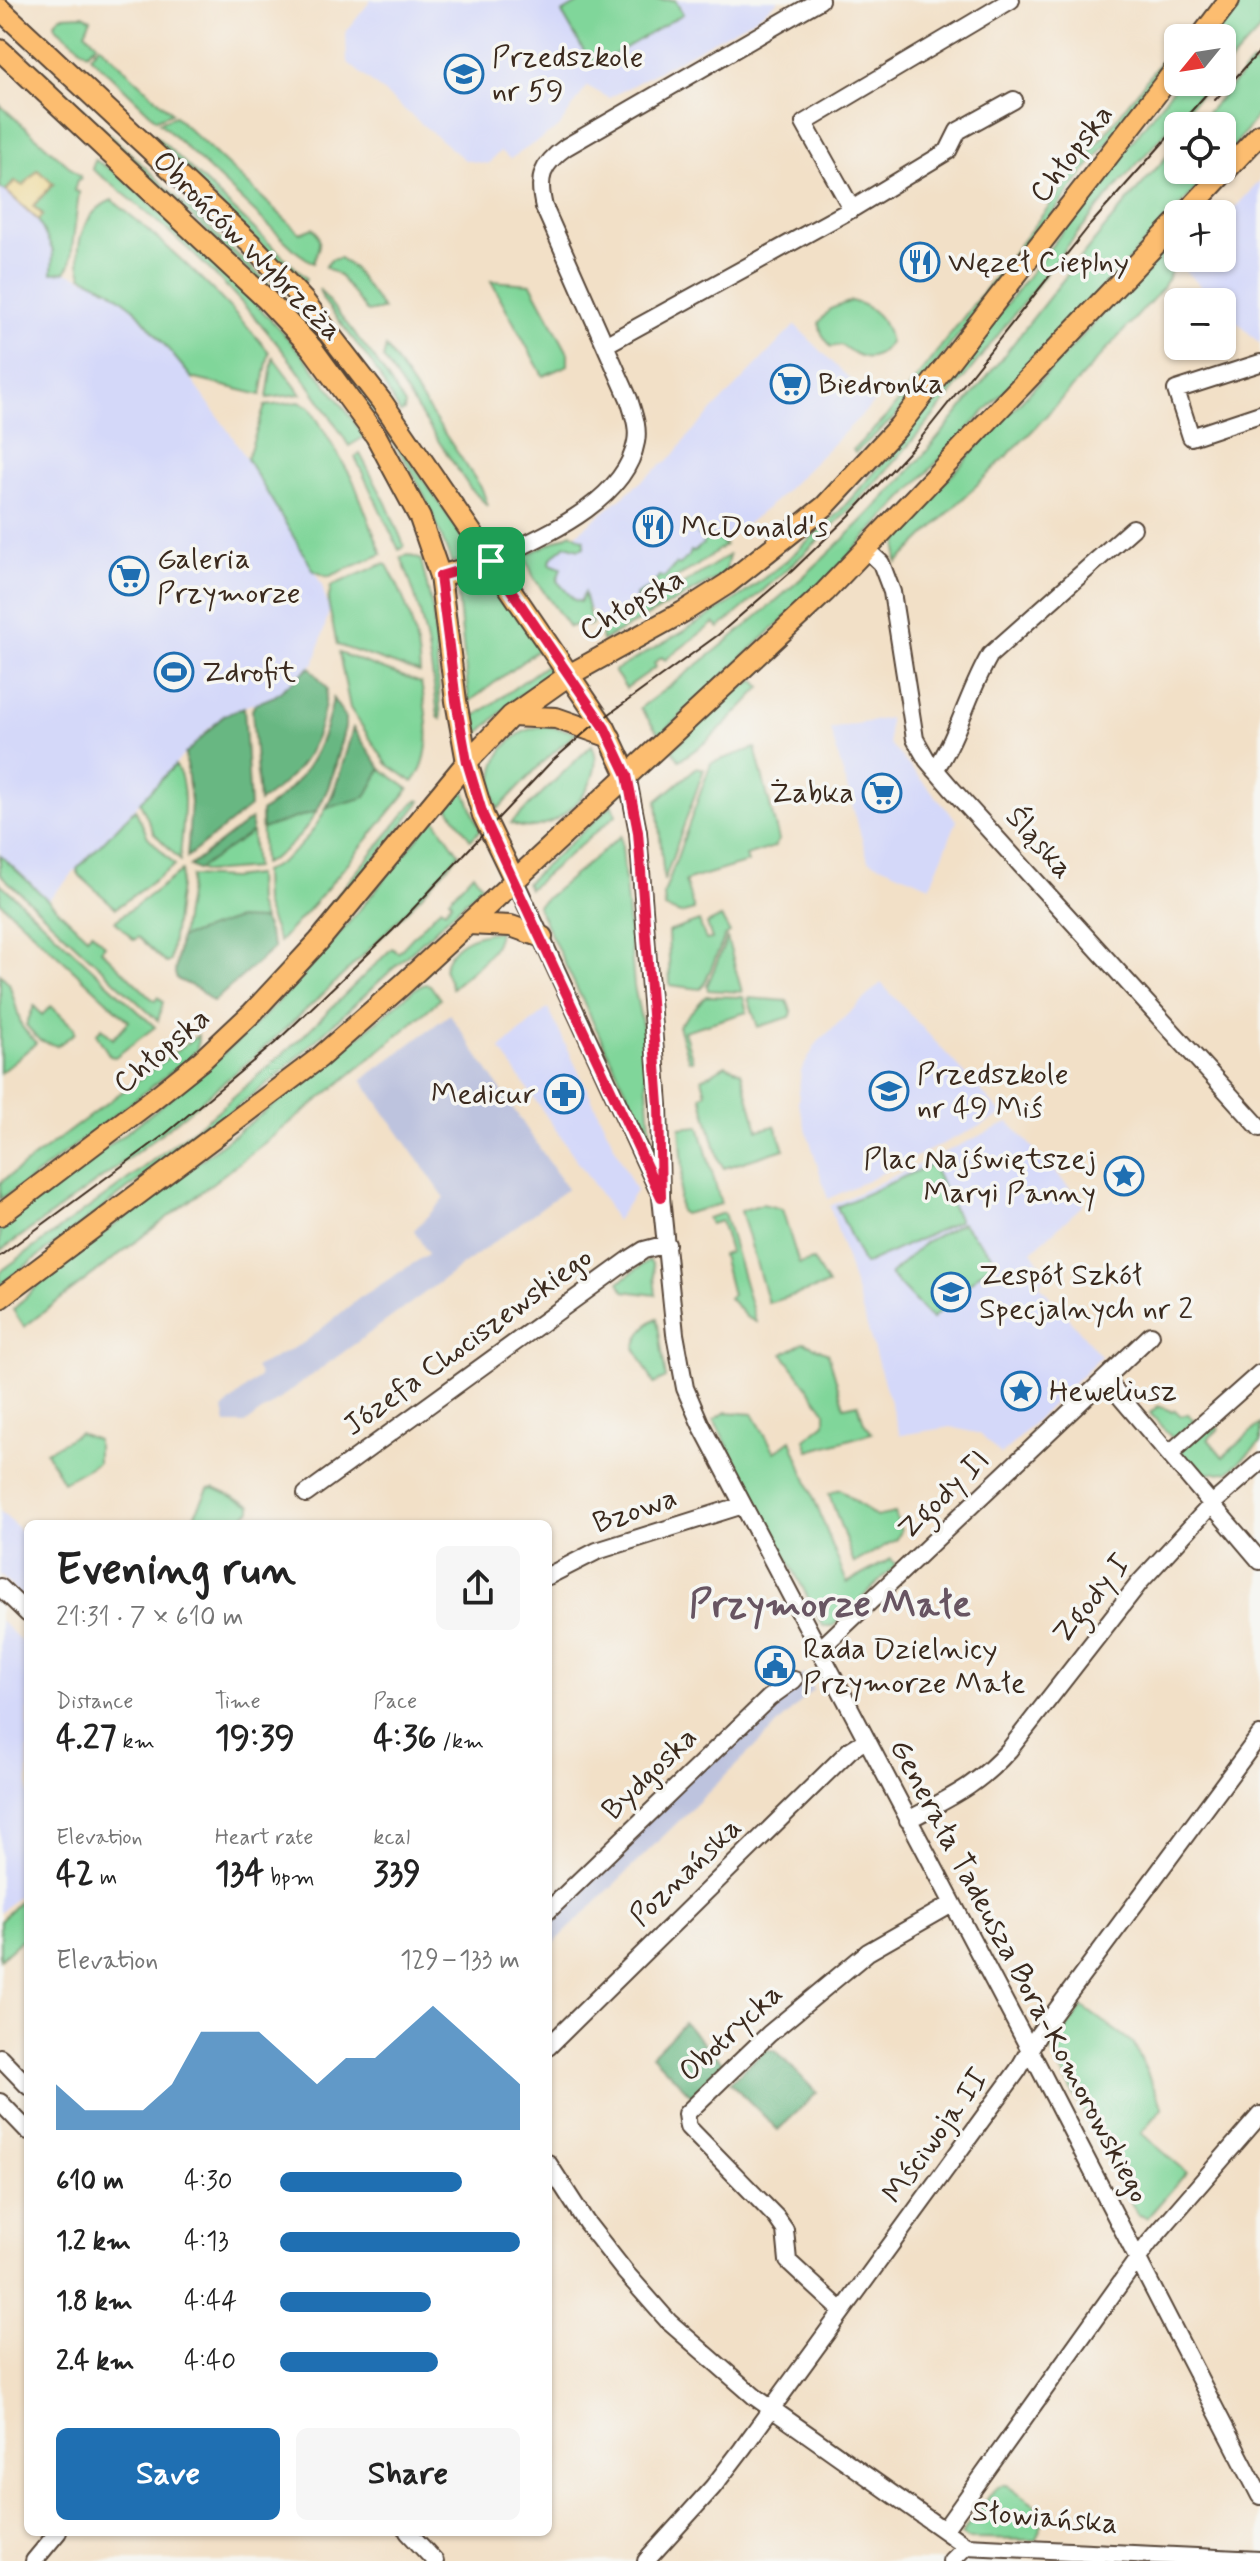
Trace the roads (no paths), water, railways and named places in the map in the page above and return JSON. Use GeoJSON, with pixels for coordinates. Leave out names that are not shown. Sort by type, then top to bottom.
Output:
{"type":"FeatureCollection","features":[{"type":"Feature","properties":{"kind":"main road"},"geometry":{"type":"LineString","coordinates":[[1211,24],[1229,0]]}},
{"type":"Feature","properties":{"kind":"main road","name":"Obrońców Wybrzeża"},"geometry":{"type":"LineString","coordinates":[[3,16],[250,243],[304,301],[365,379],[569,675],[610,737],[627,775]]}},
{"type":"Feature","properties":{"kind":"main road","name":"Obrońców Wybrzeża"},"geometry":{"type":"LineString","coordinates":[[0,50],[266,299],[311,347],[376,436],[420,518],[440,576],[467,762],[483,815],[515,881]]}},
{"type":"Feature","properties":{"kind":"main road","name":"Chłopska"},"geometry":{"type":"LineString","coordinates":[[0,1215],[152,1100],[252,1013],[319,941],[467,762],[511,716],[569,675],[727,584],[835,497],[899,426],[1164,84]]}},
{"type":"Feature","properties":{"kind":"main road"},"geometry":{"type":"LineString","coordinates":[[1198,200],[1260,134]]}},
{"type":"Feature","properties":{"kind":"main road"},"geometry":{"type":"LineString","coordinates":[[0,1298],[319,1058],[374,1011],[786,631],[867,550],[1164,236]]}},
{"type":"Feature","properties":{"kind":"main road"},"geometry":{"type":"LineString","coordinates":[[440,576],[491,561]]}},
{"type":"Feature","properties":{"kind":"main road"},"geometry":{"type":"LineString","coordinates":[[511,716],[556,718],[610,737]]}},
{"type":"Feature","properties":{"kind":"main road"},"geometry":{"type":"LineString","coordinates":[[468,924],[511,926],[542,937]]}},
{"type":"Feature","properties":{"kind":"street"},"geometry":{"type":"LineString","coordinates":[[491,561],[575,517],[605,494],[622,474],[636,441],[636,423],[629,399],[544,207],[540,182],[548,163],[566,147],[820,0]]}},
{"type":"Feature","properties":{"kind":"street"},"geometry":{"type":"LineString","coordinates":[[852,209],[804,123],[1011,0]]}},
{"type":"Feature","properties":{"kind":"street"},"geometry":{"type":"LineString","coordinates":[[605,345],[852,209],[948,151],[958,131],[1014,100]]}},
{"type":"Feature","properties":{"kind":"street"},"geometry":{"type":"LineString","coordinates":[[1260,363],[1176,390],[1191,437],[1260,414]]}},
{"type":"Feature","properties":{"kind":"street"},"geometry":{"type":"LineString","coordinates":[[935,770],[944,758],[977,678],[990,655],[1133,528]]}},
{"type":"Feature","properties":{"kind":"street","name":"Śląska"},"geometry":{"type":"LineString","coordinates":[[867,550],[881,563],[892,592],[915,739],[935,770],[1260,1128]]}},
{"type":"Feature","properties":{"kind":"street","name":"Generała Tadeusza Bora-Komorowskiego"},"geometry":{"type":"LineString","coordinates":[[627,775],[638,832],[659,1105],[661,1197],[675,1334],[685,1388],[743,1505],[1260,2496]]}},
{"type":"Feature","properties":{"kind":"street","name":"Generała Tadeusza Bora-Komorowskiego"},"geometry":{"type":"LineString","coordinates":[[515,881],[661,1197]]}},
{"type":"Feature","properties":{"kind":"street","name":"Józefa Chociszewskiego"},"geometry":{"type":"LineString","coordinates":[[306,1494],[630,1259],[644,1250],[667,1244]]}},
{"type":"Feature","properties":{"kind":"street"},"geometry":{"type":"LineString","coordinates":[[1151,1335],[1106,1380],[1260,1561]]}},
{"type":"Feature","properties":{"kind":"street"},"geometry":{"type":"LineString","coordinates":[[1169,1454],[1260,1373]]}},
{"type":"Feature","properties":{"kind":"street","name":"Zgody II"},"geometry":{"type":"LineString","coordinates":[[819,1650],[1106,1380]]}},
{"type":"Feature","properties":{"kind":"street","name":"Zgody I"},"geometry":{"type":"LineString","coordinates":[[908,1820],[947,1802],[990,1772],[1140,1582],[1212,1504],[1260,1462]]}},
{"type":"Feature","properties":{"kind":"street","name":"Bzowa"},"geometry":{"type":"LineString","coordinates":[[552,1574],[597,1551],[743,1505]]}},
{"type":"Feature","properties":{"kind":"street"},"geometry":{"type":"LineString","coordinates":[[0,1587],[24,1610]]}},
{"type":"Feature","properties":{"kind":"street","name":"Bydgoska"},"geometry":{"type":"LineString","coordinates":[[552,1907],[769,1698],[794,1680]]}},
{"type":"Feature","properties":{"kind":"street","name":"Mściwoja II"},"geometry":{"type":"LineString","coordinates":[[646,2561],[713,2487],[1260,1735]]}},
{"type":"Feature","properties":{"kind":"street","name":"Poznańska"},"geometry":{"type":"LineString","coordinates":[[552,2043],[850,1750],[866,1740]]}},
{"type":"Feature","properties":{"kind":"street","name":"Obotrycka"},"geometry":{"type":"LineString","coordinates":[[842,2311],[788,2261],[785,2230],[688,2127],[686,2114],[769,2034],[833,1979],[868,1952],[952,1904]]}},
{"type":"Feature","properties":{"kind":"street"},"geometry":{"type":"LineString","coordinates":[[0,2057],[24,2082]]}},
{"type":"Feature","properties":{"kind":"street"},"geometry":{"type":"LineString","coordinates":[[0,2102],[24,2127]]}},
{"type":"Feature","properties":{"kind":"street"},"geometry":{"type":"LineString","coordinates":[[944,2530],[1149,2243],[1260,2115]]}},
{"type":"Feature","properties":{"kind":"street","name":"Słowiańska"},"geometry":{"type":"LineString","coordinates":[[552,2169],[586,2222],[649,2300],[733,2379],[966,2546],[1069,2555],[1260,2560]]}},
{"type":"Feature","properties":{"kind":"street"},"geometry":{"type":"LineString","coordinates":[[34,2561],[55,2536]]}},
{"type":"Feature","properties":{"kind":"street"},"geometry":{"type":"LineString","coordinates":[[412,2536],[435,2561]]}},
{"type":"Feature","properties":{"kind":"street"},"geometry":{"type":"LineString","coordinates":[[951,2561],[966,2546]]}},
{"type":"Feature","properties":{"kind":"tram line"},"geometry":{"type":"LineString","coordinates":[[1215,100],[1260,51]]}},
{"type":"Feature","properties":{"kind":"tram line"},"geometry":{"type":"LineString","coordinates":[[0,1256],[164,1135],[275,1043],[393,930],[551,762],[590,728],[718,635],[792,571],[916,444],[1090,225],[1205,96]]}},
{"type":"Feature","properties":{"kind":"place","name":"Przedszkole nr 59"},"geometry":{"type":"Point","coordinates":[464,74]}},
{"type":"Feature","properties":{"kind":"place","name":"Węzeł Cieplny"},"geometry":{"type":"Point","coordinates":[920,262]}},
{"type":"Feature","properties":{"kind":"place","name":"Biedronka"},"geometry":{"type":"Point","coordinates":[790,384]}},
{"type":"Feature","properties":{"kind":"place","name":"McDonald's"},"geometry":{"type":"Point","coordinates":[653,527]}},
{"type":"Feature","properties":{"kind":"place","name":"Galeria Przymorze"},"geometry":{"type":"Point","coordinates":[129,576]}},
{"type":"Feature","properties":{"kind":"place","name":"Zdrofit"},"geometry":{"type":"Point","coordinates":[174,672]}},
{"type":"Feature","properties":{"kind":"place","name":"Żabka"},"geometry":{"type":"Point","coordinates":[882,793]}},
{"type":"Feature","properties":{"kind":"place","name":"Przedszkole nr 49 Miś"},"geometry":{"type":"Point","coordinates":[889,1091]}},
{"type":"Feature","properties":{"kind":"place","name":"Medicur"},"geometry":{"type":"Point","coordinates":[564,1094]}},
{"type":"Feature","properties":{"kind":"place","name":"Plac Najświętszej Maryi Panny"},"geometry":{"type":"Point","coordinates":[1124,1176]}},
{"type":"Feature","properties":{"kind":"place","name":"Zespół Szkół Specjalnych nr 2"},"geometry":{"type":"Point","coordinates":[951,1292]}},
{"type":"Feature","properties":{"kind":"place","name":"Heweliusz"},"geometry":{"type":"Point","coordinates":[1021,1391]}},
{"type":"Feature","properties":{"kind":"place","name":"Rada Dzielnicy Przymorze Małe"},"geometry":{"type":"Point","coordinates":[775,1666]}},
{"type":"Feature","properties":{"kind":"district","name":"Przymorze Małe"},"geometry":{"type":"Point","coordinates":[830,1605]}}]}
